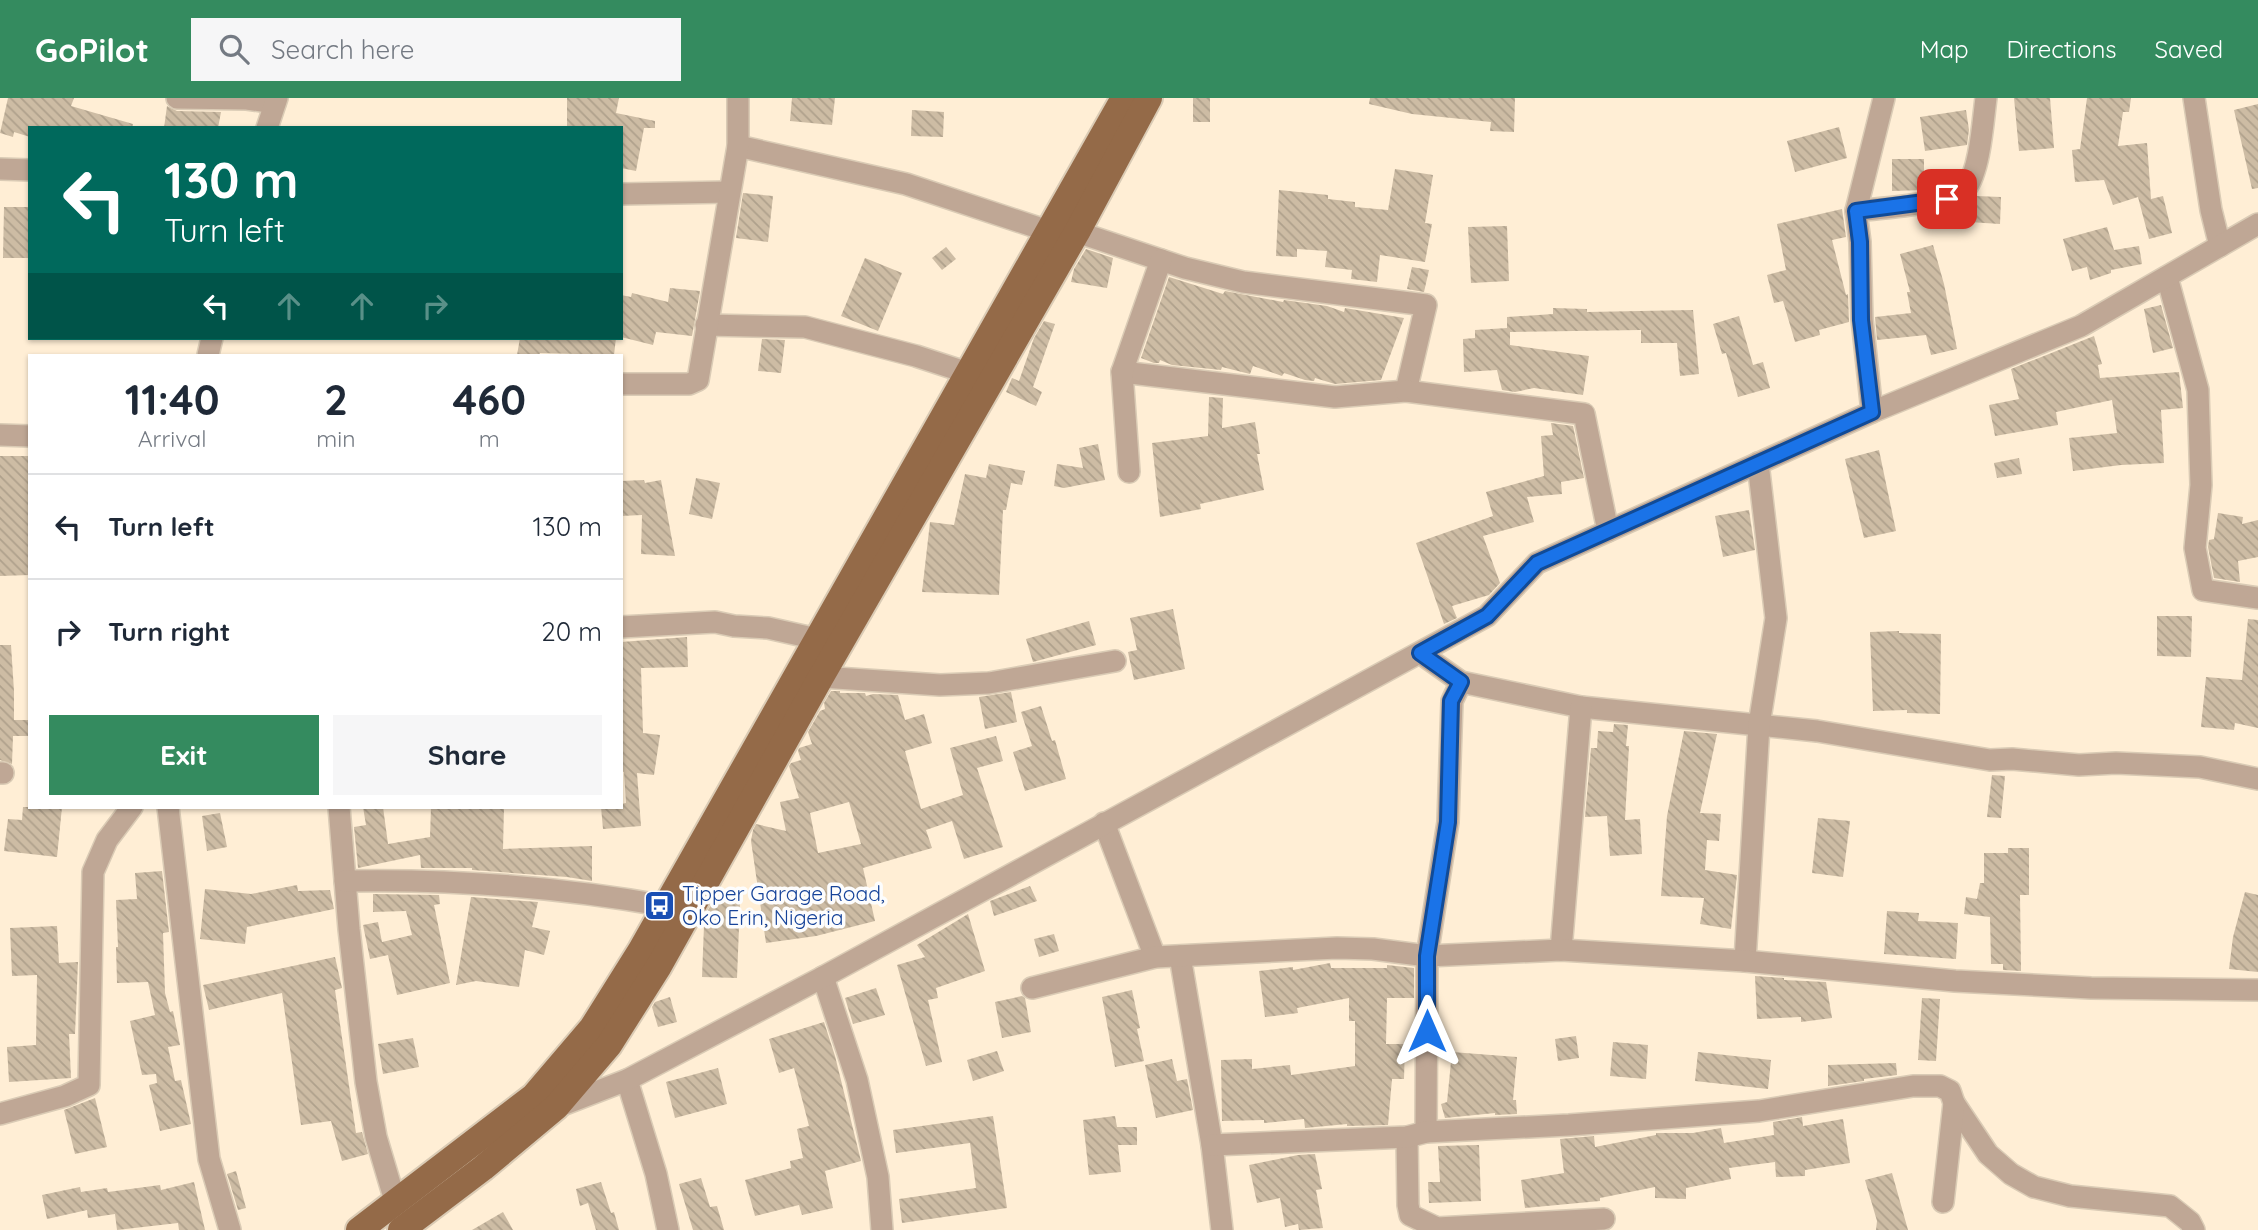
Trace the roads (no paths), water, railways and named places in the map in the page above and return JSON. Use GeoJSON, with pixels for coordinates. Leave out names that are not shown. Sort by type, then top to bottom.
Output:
{"type":"FeatureCollection","features":[{"type":"Feature","properties":{"kind":"main road"},"geometry":{"type":"LineString","coordinates":[[359,1230],[545,1102],[666,906],[1124,98]]}},
{"type":"Feature","properties":{"kind":"main road"},"geometry":{"type":"LineString","coordinates":[[401,1230],[483,1168],[545,1102],[609,1045],[659,965],[1077,232],[1149,98]]}},
{"type":"Feature","properties":{"kind":"street"},"geometry":{"type":"LineString","coordinates":[[177,98],[276,100],[268,126]]}},
{"type":"Feature","properties":{"kind":"street"},"geometry":{"type":"LineString","coordinates":[[623,384],[690,384],[698,380],[738,146],[738,98]]}},
{"type":"Feature","properties":{"kind":"street"},"geometry":{"type":"LineString","coordinates":[[1872,412],[1861,320],[1860,242],[1856,211],[1884,98]]}},
{"type":"Feature","properties":{"kind":"street"},"geometry":{"type":"LineString","coordinates":[[1856,211],[1947,199],[1966,188],[1977,161],[1986,98]]}},
{"type":"Feature","properties":{"kind":"street"},"geometry":{"type":"LineString","coordinates":[[2194,98],[2211,210],[2220,246]]}},
{"type":"Feature","properties":{"kind":"street"},"geometry":{"type":"LineString","coordinates":[[738,146],[906,184],[1048,231]]}},
{"type":"Feature","properties":{"kind":"street"},"geometry":{"type":"LineString","coordinates":[[0,169],[28,170]]}},
{"type":"Feature","properties":{"kind":"street"},"geometry":{"type":"LineString","coordinates":[[623,194],[729,191]]}},
{"type":"Feature","properties":{"kind":"street"},"geometry":{"type":"LineString","coordinates":[[545,1102],[627,1080],[823,977],[1420,653],[1487,616],[1537,563],[1872,412],[2081,326],[2258,224]]}},
{"type":"Feature","properties":{"kind":"street"},"geometry":{"type":"LineString","coordinates":[[1077,232],[1161,260],[1243,282],[1426,305],[1406,391]]}},
{"type":"Feature","properties":{"kind":"street"},"geometry":{"type":"LineString","coordinates":[[1129,472],[1122,372],[1161,260]]}},
{"type":"Feature","properties":{"kind":"street"},"geometry":{"type":"LineString","coordinates":[[2166,277],[2198,390],[2201,485],[2195,548],[2203,590],[2258,598]]}},
{"type":"Feature","properties":{"kind":"street"},"geometry":{"type":"LineString","coordinates":[[706,325],[805,327],[916,356],[968,373]]}},
{"type":"Feature","properties":{"kind":"street"},"geometry":{"type":"LineString","coordinates":[[1122,372],[1335,397],[1406,391],[1584,414],[1608,531]]}},
{"type":"Feature","properties":{"kind":"street"},"geometry":{"type":"LineString","coordinates":[[0,435],[28,436]]}},
{"type":"Feature","properties":{"kind":"street"},"geometry":{"type":"LineString","coordinates":[[1745,961],[1759,725],[1776,618],[1758,463]]}},
{"type":"Feature","properties":{"kind":"street"},"geometry":{"type":"LineString","coordinates":[[623,627],[715,622],[768,628],[817,639]]}},
{"type":"Feature","properties":{"kind":"street"},"geometry":{"type":"LineString","coordinates":[[1420,653],[1461,682],[1581,707],[1817,731],[1990,760],[2200,767],[2258,779]]}},
{"type":"Feature","properties":{"kind":"street"},"geometry":{"type":"LineString","coordinates":[[821,677],[940,685],[989,683],[1115,660]]}},
{"type":"Feature","properties":{"kind":"street"},"geometry":{"type":"LineString","coordinates":[[1461,682],[1451,701],[1448,822],[1427,956],[1417,1134],[1408,1205],[1410,1215],[1417,1226],[1437,1228],[1542,1226],[1604,1219]]}},
{"type":"Feature","properties":{"kind":"street"},"geometry":{"type":"LineString","coordinates":[[1560,950],[1581,707]]}},
{"type":"Feature","properties":{"kind":"street"},"geometry":{"type":"LineString","coordinates":[[0,1114],[65,1096],[89,1085],[93,872],[107,840],[130,809]]}},
{"type":"Feature","properties":{"kind":"street"},"geometry":{"type":"LineString","coordinates":[[168,809],[209,1159],[230,1230]]}},
{"type":"Feature","properties":{"kind":"street"},"geometry":{"type":"LineString","coordinates":[[339,809],[366,1082],[376,1137],[396,1203]]}},
{"type":"Feature","properties":{"kind":"street"},"geometry":{"type":"LineString","coordinates":[[1104,823],[1155,957]]}},
{"type":"Feature","properties":{"kind":"street"},"geometry":{"type":"LineString","coordinates":[[345,881],[405,880],[491,885],[622,898],[666,906]]}},
{"type":"Feature","properties":{"kind":"street"},"geometry":{"type":"LineString","coordinates":[[1032,988],[1155,957],[1337,948],[1373,949],[1427,956],[1560,950],[1745,961],[1955,981],[2077,988],[2258,990]]}},
{"type":"Feature","properties":{"kind":"street"},"geometry":{"type":"LineString","coordinates":[[1180,956],[1212,1145],[1222,1230]]}},
{"type":"Feature","properties":{"kind":"street"},"geometry":{"type":"LineString","coordinates":[[823,977],[857,1080],[878,1177],[882,1230]]}},
{"type":"Feature","properties":{"kind":"street"},"geometry":{"type":"LineString","coordinates":[[627,1080],[656,1174],[668,1230]]}},
{"type":"Feature","properties":{"kind":"street"},"geometry":{"type":"LineString","coordinates":[[1212,1145],[1569,1125],[1759,1111],[1913,1086],[1940,1086],[1950,1091],[1954,1103],[1988,1154],[2011,1174],[2034,1187],[2070,1196],[2170,1206],[2190,1222],[2194,1230]]}},
{"type":"Feature","properties":{"kind":"street"},"geometry":{"type":"LineString","coordinates":[[1943,1202],[1954,1103]]}},
{"type":"Feature","properties":{"kind":"place","name":"Tipper Garage Road, Oko Erin, Nigeria"},"geometry":{"type":"Point","coordinates":[659,905]}}]}
